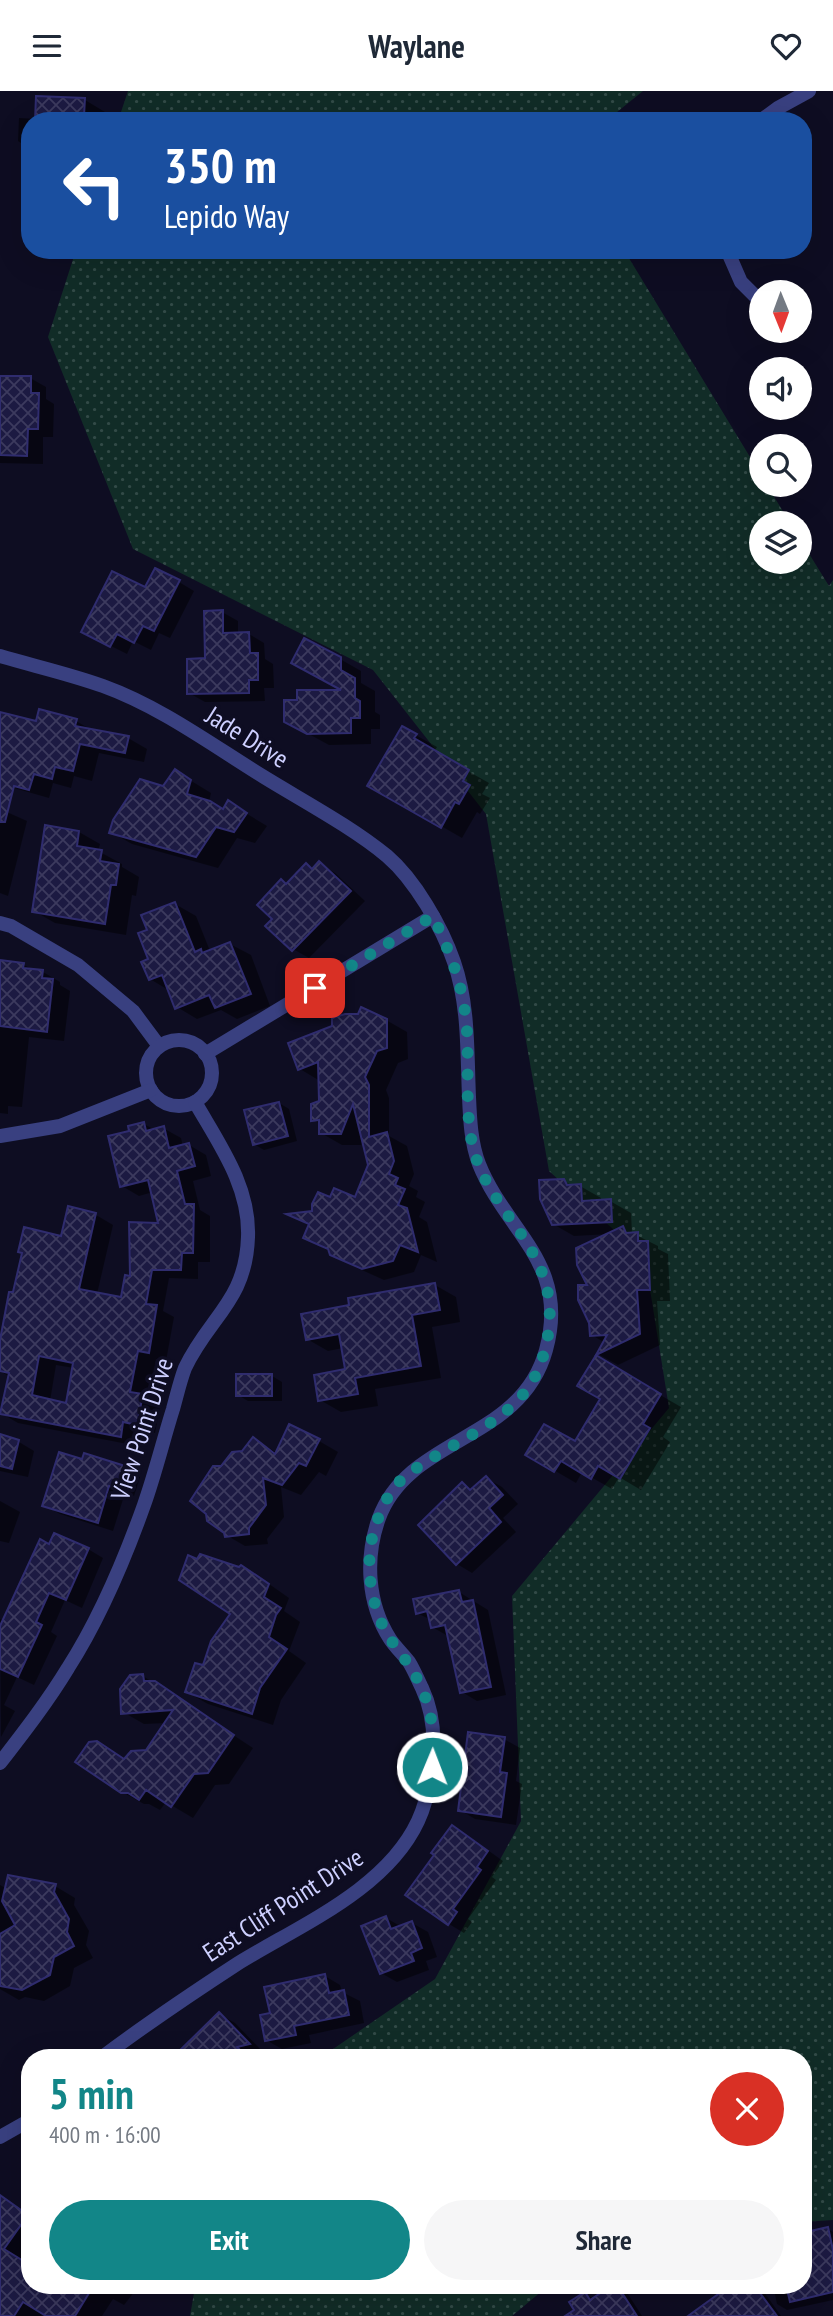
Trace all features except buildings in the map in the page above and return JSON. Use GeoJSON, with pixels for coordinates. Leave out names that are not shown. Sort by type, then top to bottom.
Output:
{"type":"FeatureCollection","features":[{"type":"Feature","properties":{"kind":"street"},"geometry":{"type":"LineString","coordinates":[[772,112],[809,91]]}},
{"type":"Feature","properties":{"kind":"street"},"geometry":{"type":"LineString","coordinates":[[731,259],[741,282],[749,290]]}},
{"type":"Feature","properties":{"kind":"street","name":"Jade Drive"},"geometry":{"type":"LineString","coordinates":[[0,656],[105,687],[167,716],[327,815],[389,857],[414,886],[433,916],[454,962],[466,1029],[472,1143],[481,1169],[541,1267],[549,1297],[550,1324],[546,1352],[532,1382],[516,1403],[494,1421],[419,1466],[396,1486],[381,1513],[371,1543],[370,1576],[376,1608],[389,1638],[409,1663],[425,1695],[434,1748]]}},
{"type":"Feature","properties":{"kind":"street"},"geometry":{"type":"LineString","coordinates":[[205,1053],[433,916]]}},
{"type":"Feature","properties":{"kind":"street"},"geometry":{"type":"LineString","coordinates":[[0,923],[11,926],[78,965],[133,1011],[159,1046]]}},
{"type":"Feature","properties":{"kind":"street"},"geometry":{"type":"LineString","coordinates":[[172,1040],[184,1040],[205,1053],[212,1073],[210,1084],[195,1102],[180,1106],[168,1104],[158,1099],[150,1090],[146,1065],[159,1046],[172,1040]]}},
{"type":"Feature","properties":{"kind":"street"},"geometry":{"type":"LineString","coordinates":[[0,1136],[60,1126],[150,1090]]}},
{"type":"Feature","properties":{"kind":"street","name":"View Point Drive"},"geometry":{"type":"LineString","coordinates":[[0,1763],[68,1668],[97,1616],[124,1558],[144,1503],[184,1370],[198,1345],[234,1297],[246,1265],[246,1205],[236,1173],[195,1102]]}},
{"type":"Feature","properties":{"kind":"street","name":"East Cliff Point Drive"},"geometry":{"type":"LineString","coordinates":[[113,2049],[170,2008],[352,1895],[380,1873],[402,1847],[418,1820],[429,1785],[434,1748]]}},
{"type":"Feature","properties":{"kind":"street"},"geometry":{"type":"LineString","coordinates":[[0,2137],[21,2126]]}},
{"type":"Feature","properties":{"kind":"green space"},"geometry":{"type":"Polygon","coordinates":[[[128,91],[643,91],[617,112],[121,112],[128,91]]]}},
{"type":"Feature","properties":{"kind":"green space"},"geometry":{"type":"Polygon","coordinates":[[[73,259],[629,259],[749,455],[749,497],[774,497],[783,511],[749,511],[749,574],[812,574],[812,558],[829,586],[833,580],[833,2220],[812,2221],[812,2049],[333,2049],[435,1979],[521,1821],[512,1596],[669,1408],[645,1258],[549,1171],[486,814],[373,670],[133,549],[48,337],[73,259]]]}},
{"type":"Feature","properties":{"kind":"green space"},"geometry":{"type":"Polygon","coordinates":[[[194,2294],[538,2294],[512,2316],[190,2316],[194,2294]]]}},
{"type":"Feature","properties":{"kind":"route"},"geometry":{"type":"LineString","coordinates":[[315,988],[433,916],[454,962],[462,995],[472,1143],[481,1169],[541,1267],[549,1297],[550,1324],[546,1352],[532,1382],[516,1403],[494,1421],[419,1466],[396,1486],[381,1513],[371,1543],[370,1576],[376,1608],[389,1638],[409,1663],[425,1695],[434,1748],[432,1767]]}}]}
